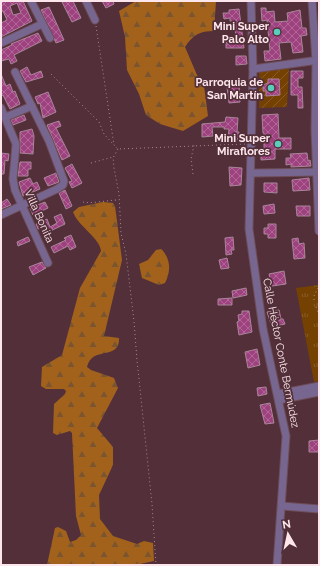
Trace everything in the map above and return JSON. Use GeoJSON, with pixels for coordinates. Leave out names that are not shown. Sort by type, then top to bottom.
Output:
{"type":"FeatureCollection","features":[{"type":"Feature","properties":{"kind":"street"},"geometry":{"type":"LineString","coordinates":[[31,1],[50,38]]}},
{"type":"Feature","properties":{"kind":"street"},"geometry":{"type":"LineString","coordinates":[[86,1],[95,20]]}},
{"type":"Feature","properties":{"kind":"street","name":"Calle Héctor Conte Bermúdez"},"geometry":{"type":"LineString","coordinates":[[251,1],[253,68],[252,173],[249,229],[263,329],[286,436],[277,565]]}},
{"type":"Feature","properties":{"kind":"street"},"geometry":{"type":"LineString","coordinates":[[312,1],[317,60],[317,172],[319,231]]}},
{"type":"Feature","properties":{"kind":"street"},"geometry":{"type":"LineString","coordinates":[[1,44],[42,24]]}},
{"type":"Feature","properties":{"kind":"street"},"geometry":{"type":"LineString","coordinates":[[253,68],[317,60]]}},
{"type":"Feature","properties":{"kind":"street"},"geometry":{"type":"LineString","coordinates":[[1,215],[57,189],[63,185],[64,181],[49,141],[15,72]]}},
{"type":"Feature","properties":{"kind":"street"},"geometry":{"type":"LineString","coordinates":[[6,117],[32,106]]}},
{"type":"Feature","properties":{"kind":"street","name":"Villa Bonita"},"geometry":{"type":"LineString","coordinates":[[1,108],[16,144],[13,179],[15,190],[48,263]]}},
{"type":"Feature","properties":{"kind":"street"},"geometry":{"type":"LineString","coordinates":[[252,173],[317,172]]}},
{"type":"Feature","properties":{"kind":"street"},"geometry":{"type":"LineString","coordinates":[[278,397],[319,386]]}},
{"type":"Feature","properties":{"kind":"street"},"geometry":{"type":"LineString","coordinates":[[278,397],[319,392]]}},
{"type":"Feature","properties":{"kind":"street"},"geometry":{"type":"LineString","coordinates":[[282,506],[319,509]]}},
{"type":"Feature","properties":{"kind":"path"},"geometry":{"type":"LineString","coordinates":[[95,20],[99,38],[114,145]]}},
{"type":"Feature","properties":{"kind":"path"},"geometry":{"type":"LineString","coordinates":[[51,74],[99,122],[104,134],[118,149],[252,144]]}},
{"type":"Feature","properties":{"kind":"path"},"geometry":{"type":"LineString","coordinates":[[194,145],[191,159],[194,174]]}},
{"type":"Feature","properties":{"kind":"path"},"geometry":{"type":"LineString","coordinates":[[118,149],[113,157],[119,200],[121,233],[129,277],[147,446],[156,565]]}},
{"type":"Feature","properties":{"kind":"path"},"geometry":{"type":"LineString","coordinates":[[91,163],[113,157]]}},
{"type":"Feature","properties":{"kind":"path"},"geometry":{"type":"LineString","coordinates":[[83,202],[87,204],[102,200],[119,200]]}},
{"type":"Feature","properties":{"kind":"path"},"geometry":{"type":"LineString","coordinates":[[314,300],[314,296],[319,286]]}},
{"type":"Feature","properties":{"kind":"path"},"geometry":{"type":"LineString","coordinates":[[316,307],[319,315]]}},
{"type":"Feature","properties":{"kind":"green space"},"geometry":{"type":"Polygon","coordinates":[[[136,1],[216,1],[214,31],[197,34],[185,47],[197,75],[204,86],[208,116],[183,131],[160,124],[146,115],[139,94],[127,70],[125,37],[119,11],[136,1]]]}},
{"type":"Feature","properties":{"kind":"green space"},"geometry":{"type":"Polygon","coordinates":[[[289,68],[287,107],[259,108],[259,71],[289,68]]]}},
{"type":"Feature","properties":{"kind":"green space"},"geometry":{"type":"Polygon","coordinates":[[[103,202],[113,203],[115,206],[122,260],[104,336],[119,338],[118,345],[111,351],[94,356],[90,360],[87,367],[91,370],[114,378],[118,388],[97,428],[113,447],[113,465],[99,495],[100,519],[113,536],[137,544],[144,541],[153,543],[154,561],[135,565],[47,565],[55,528],[58,527],[66,531],[70,542],[76,540],[81,535],[76,516],[72,433],[70,431],[57,435],[53,433],[54,404],[65,394],[66,391],[64,389],[46,389],[41,386],[42,367],[62,355],[80,288],[101,251],[97,241],[79,222],[73,212],[79,207],[103,202]]]}},
{"type":"Feature","properties":{"kind":"green space"},"geometry":{"type":"Polygon","coordinates":[[[161,249],[167,257],[169,270],[165,283],[159,285],[142,278],[139,264],[148,260],[156,250],[161,249]]]}},
{"type":"Feature","properties":{"kind":"green space"},"geometry":{"type":"Polygon","coordinates":[[[319,285],[319,381],[314,382],[296,288],[319,285]]]}},
{"type":"Feature","properties":{"kind":"building"},"geometry":{"type":"Polygon","coordinates":[[[1,1],[23,1],[32,21],[1,37],[1,23],[7,20],[3,11],[1,11],[1,1]],[[17,3],[10,6],[13,15],[21,13],[17,3]]]}},
{"type":"Feature","properties":{"kind":"building"},"geometry":{"type":"Polygon","coordinates":[[[73,1],[81,18],[72,22],[62,2],[73,1]]]}},
{"type":"Feature","properties":{"kind":"building"},"geometry":{"type":"Polygon","coordinates":[[[102,1],[113,1],[114,4],[106,8],[102,1]]]}},
{"type":"Feature","properties":{"kind":"building"},"geometry":{"type":"Polygon","coordinates":[[[49,7],[64,40],[56,43],[41,10],[49,7]]]}},
{"type":"Feature","properties":{"kind":"building"},"geometry":{"type":"Polygon","coordinates":[[[261,8],[266,8],[266,12],[274,11],[275,22],[288,21],[287,13],[300,10],[302,28],[306,28],[307,35],[301,36],[303,52],[293,53],[291,42],[279,43],[281,59],[265,61],[264,51],[270,51],[267,20],[262,21],[261,8]]]}},
{"type":"Feature","properties":{"kind":"building"},"geometry":{"type":"Polygon","coordinates":[[[239,9],[244,48],[226,48],[226,37],[236,37],[234,21],[230,21],[230,18],[224,19],[223,13],[229,13],[229,10],[239,9]]]}},
{"type":"Feature","properties":{"kind":"building"},"geometry":{"type":"Polygon","coordinates":[[[38,33],[42,41],[14,55],[17,61],[11,64],[9,59],[1,61],[1,50],[12,45],[11,44],[38,33]]]}},
{"type":"Feature","properties":{"kind":"building"},"geometry":{"type":"Polygon","coordinates":[[[236,56],[246,56],[247,64],[236,65],[236,56]]]}},
{"type":"Feature","properties":{"kind":"building"},"geometry":{"type":"Polygon","coordinates":[[[27,67],[31,75],[41,71],[43,77],[26,82],[20,71],[27,67]]]}},
{"type":"Feature","properties":{"kind":"building"},"geometry":{"type":"Polygon","coordinates":[[[291,71],[303,71],[303,78],[298,78],[298,87],[302,87],[303,108],[298,108],[298,95],[291,95],[291,71]]]}},
{"type":"Feature","properties":{"kind":"building"},"geometry":{"type":"Polygon","coordinates":[[[1,74],[6,86],[10,84],[13,92],[15,91],[20,104],[10,109],[3,95],[1,96],[1,74]]]}},
{"type":"Feature","properties":{"kind":"building","name":"Parroquia de San Martín"},"geometry":{"type":"Polygon","coordinates":[[[268,79],[279,79],[280,95],[266,96],[266,91],[263,91],[263,85],[268,83],[268,79]]]}},
{"type":"Feature","properties":{"kind":"building"},"geometry":{"type":"Polygon","coordinates":[[[239,85],[240,102],[229,103],[227,87],[239,85]]]}},
{"type":"Feature","properties":{"kind":"building"},"geometry":{"type":"Polygon","coordinates":[[[48,92],[56,112],[43,118],[40,103],[38,104],[35,97],[48,92]]]}},
{"type":"Feature","properties":{"kind":"building"},"geometry":{"type":"Polygon","coordinates":[[[278,114],[279,138],[291,138],[291,149],[275,149],[275,159],[261,160],[261,152],[264,151],[262,115],[278,114]]]}},
{"type":"Feature","properties":{"kind":"building"},"geometry":{"type":"Polygon","coordinates":[[[24,115],[26,120],[13,125],[11,120],[24,115]]]}},
{"type":"Feature","properties":{"kind":"building"},"geometry":{"type":"Polygon","coordinates":[[[226,117],[238,118],[238,140],[228,140],[229,129],[224,129],[224,127],[212,127],[213,136],[202,137],[202,124],[225,122],[226,117]]]}},
{"type":"Feature","properties":{"kind":"building"},"geometry":{"type":"Polygon","coordinates":[[[59,121],[61,126],[56,128],[70,156],[62,160],[47,125],[59,121]]]}},
{"type":"Feature","properties":{"kind":"building"},"geometry":{"type":"Polygon","coordinates":[[[32,129],[34,136],[33,154],[20,153],[20,132],[32,129]]]}},
{"type":"Feature","properties":{"kind":"building"},"geometry":{"type":"Polygon","coordinates":[[[1,153],[9,154],[8,161],[5,160],[4,174],[1,174],[1,153]]]}},
{"type":"Feature","properties":{"kind":"building"},"geometry":{"type":"Polygon","coordinates":[[[307,153],[308,161],[310,160],[311,166],[291,167],[291,164],[286,165],[286,158],[291,158],[290,154],[307,153]]]}},
{"type":"Feature","properties":{"kind":"building"},"geometry":{"type":"Polygon","coordinates":[[[20,162],[31,162],[31,169],[28,169],[28,176],[18,176],[20,162]]]}},
{"type":"Feature","properties":{"kind":"building"},"geometry":{"type":"Polygon","coordinates":[[[72,164],[82,183],[72,188],[69,182],[72,181],[65,168],[72,164]]]}},
{"type":"Feature","properties":{"kind":"building"},"geometry":{"type":"Polygon","coordinates":[[[229,167],[242,168],[241,185],[230,186],[229,167]]]}},
{"type":"Feature","properties":{"kind":"building"},"geometry":{"type":"Polygon","coordinates":[[[56,173],[59,182],[48,186],[44,178],[56,173]]]}},
{"type":"Feature","properties":{"kind":"building"},"geometry":{"type":"Polygon","coordinates":[[[30,178],[33,184],[37,182],[40,189],[23,196],[19,182],[30,178]]]}},
{"type":"Feature","properties":{"kind":"building"},"geometry":{"type":"Polygon","coordinates":[[[309,178],[310,190],[293,191],[292,180],[309,178]]]}},
{"type":"Feature","properties":{"kind":"building"},"geometry":{"type":"Polygon","coordinates":[[[264,183],[277,183],[277,193],[264,192],[264,183]]]}},
{"type":"Feature","properties":{"kind":"building"},"geometry":{"type":"Polygon","coordinates":[[[65,190],[72,206],[66,209],[59,193],[65,190]]]}},
{"type":"Feature","properties":{"kind":"building"},"geometry":{"type":"Polygon","coordinates":[[[7,199],[11,205],[1,209],[1,203],[7,199]]]}},
{"type":"Feature","properties":{"kind":"building"},"geometry":{"type":"Polygon","coordinates":[[[45,202],[48,208],[33,215],[30,208],[45,202]]]}},
{"type":"Feature","properties":{"kind":"building"},"geometry":{"type":"Polygon","coordinates":[[[274,204],[275,213],[264,214],[263,206],[274,204]]]}},
{"type":"Feature","properties":{"kind":"building"},"geometry":{"type":"Polygon","coordinates":[[[296,206],[310,206],[310,216],[297,216],[296,206]]]}},
{"type":"Feature","properties":{"kind":"building"},"geometry":{"type":"Polygon","coordinates":[[[61,214],[65,224],[44,234],[42,228],[38,229],[36,224],[47,219],[50,227],[57,223],[54,217],[61,214]]]}},
{"type":"Feature","properties":{"kind":"building"},"geometry":{"type":"Polygon","coordinates":[[[268,224],[276,224],[276,238],[268,238],[268,234],[264,234],[264,228],[268,228],[268,224]]]}},
{"type":"Feature","properties":{"kind":"building"},"geometry":{"type":"Polygon","coordinates":[[[71,235],[76,247],[70,250],[68,246],[54,253],[51,247],[66,240],[64,238],[71,235]]]}},
{"type":"Feature","properties":{"kind":"building"},"geometry":{"type":"Polygon","coordinates":[[[28,237],[30,241],[18,246],[17,242],[28,237]]]}},
{"type":"Feature","properties":{"kind":"building"},"geometry":{"type":"Polygon","coordinates":[[[233,237],[234,250],[231,250],[232,254],[226,255],[225,238],[233,237]]]}},
{"type":"Feature","properties":{"kind":"building"},"geometry":{"type":"Polygon","coordinates":[[[298,238],[299,244],[304,243],[305,258],[294,259],[292,239],[298,238]]]}},
{"type":"Feature","properties":{"kind":"building"},"geometry":{"type":"Polygon","coordinates":[[[227,258],[229,268],[221,269],[219,260],[227,258]]]}},
{"type":"Feature","properties":{"kind":"building"},"geometry":{"type":"Polygon","coordinates":[[[42,262],[46,268],[33,275],[29,267],[42,262]]]}},
{"type":"Feature","properties":{"kind":"building"},"geometry":{"type":"Polygon","coordinates":[[[284,271],[286,284],[272,286],[269,274],[284,271]]]}},
{"type":"Feature","properties":{"kind":"building"},"geometry":{"type":"Polygon","coordinates":[[[246,288],[247,295],[233,298],[232,291],[246,288]]]}},
{"type":"Feature","properties":{"kind":"building"},"geometry":{"type":"Polygon","coordinates":[[[232,298],[232,305],[218,305],[218,299],[232,298]]]}},
{"type":"Feature","properties":{"kind":"building"},"geometry":{"type":"Polygon","coordinates":[[[279,310],[281,319],[283,319],[285,324],[272,327],[267,312],[279,310]]]}},
{"type":"Feature","properties":{"kind":"building"},"geometry":{"type":"Polygon","coordinates":[[[242,311],[249,311],[252,332],[239,335],[237,322],[239,321],[238,315],[242,314],[242,311]]]}},
{"type":"Feature","properties":{"kind":"building"},"geometry":{"type":"Polygon","coordinates":[[[257,349],[260,365],[248,368],[245,352],[257,349]]]}},
{"type":"Feature","properties":{"kind":"building"},"geometry":{"type":"Polygon","coordinates":[[[266,387],[267,394],[258,396],[257,388],[266,387]]]}},
{"type":"Feature","properties":{"kind":"building"},"geometry":{"type":"Polygon","coordinates":[[[270,403],[274,423],[265,424],[260,405],[270,403]]]}},
{"type":"Feature","properties":{"kind":"building"},"geometry":{"type":"Polygon","coordinates":[[[319,440],[319,452],[309,452],[309,441],[319,440]]]}},
{"type":"Feature","properties":{"kind":"place","name":"Mini Super Palo Alto"},"geometry":{"type":"Point","coordinates":[277,32]}},
{"type":"Feature","properties":{"kind":"place","name":"Parroquia de San Martín"},"geometry":{"type":"Point","coordinates":[271,88]}},
{"type":"Feature","properties":{"kind":"place","name":"Mini Super Miraflores"},"geometry":{"type":"Point","coordinates":[278,144]}}]}
